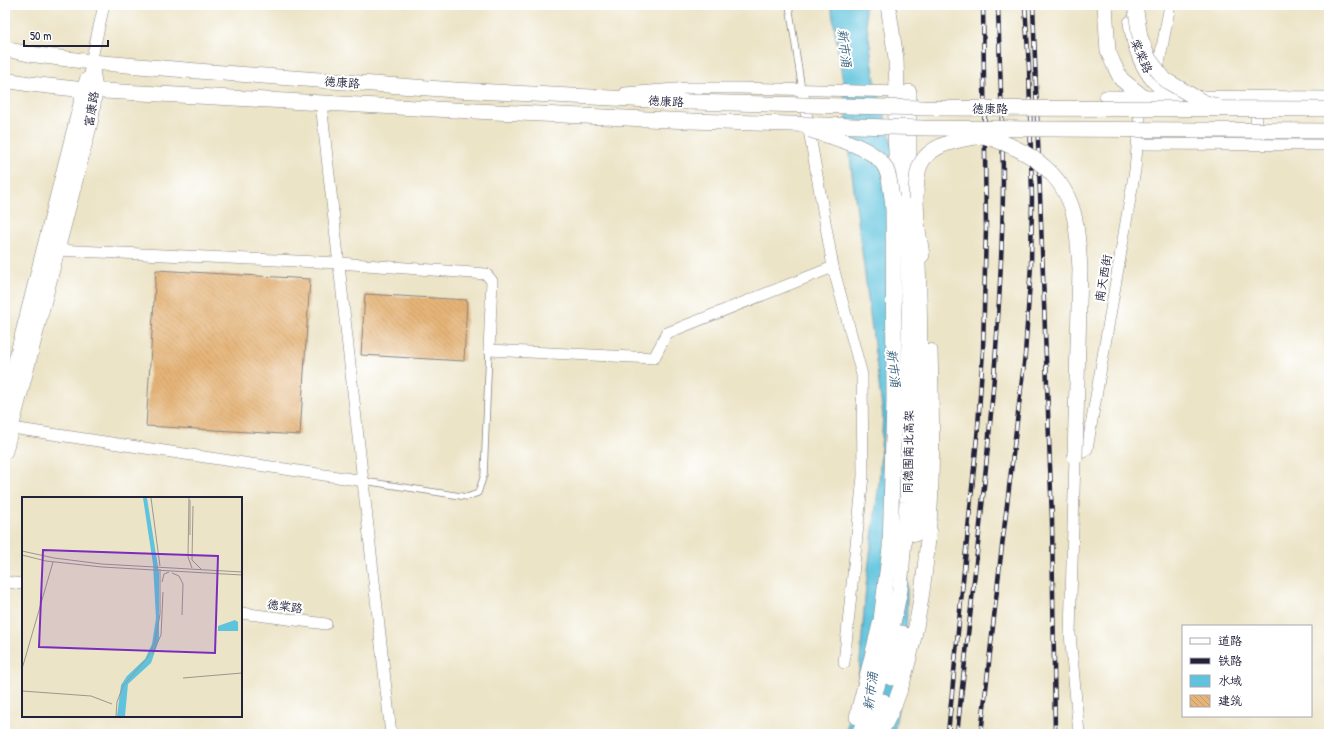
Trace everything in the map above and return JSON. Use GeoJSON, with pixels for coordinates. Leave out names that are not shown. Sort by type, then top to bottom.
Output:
{"type":"FeatureCollection","features":[{"type":"Feature","properties":{"kind":"main road","name":"同德围南北高架"},"geometry":{"type":"LineString","coordinates":[[859,734],[882,671],[900,590],[908,472],[915,311],[917,245],[912,203],[909,155],[897,92],[896,59],[888,5]]}},
{"type":"Feature","properties":{"kind":"main road","name":"棠棠路"},"geometry":{"type":"LineString","coordinates":[[1129,5],[1134,42],[1145,67],[1150,92]]}},
{"type":"Feature","properties":{"kind":"main road"},"geometry":{"type":"LineString","coordinates":[[1135,5],[1140,37],[1149,59],[1165,80],[1203,102],[1219,107],[1240,109]]}},
{"type":"Feature","properties":{"kind":"main road","name":"棠棠路"},"geometry":{"type":"LineString","coordinates":[[1105,10],[1108,51],[1121,79],[1150,92],[1175,96]]}},
{"type":"Feature","properties":{"kind":"main road","name":"德康路"},"geometry":{"type":"LineString","coordinates":[[5,49],[29,54],[91,62],[439,89],[690,102],[931,108],[1329,109]]}},
{"type":"Feature","properties":{"kind":"main road","name":"富康路"},"geometry":{"type":"LineString","coordinates":[[5,451],[91,119],[91,62]]}},
{"type":"Feature","properties":{"kind":"main road","name":"德康路"},"geometry":{"type":"LineString","coordinates":[[5,80],[90,90],[321,103],[790,125],[924,128],[1329,131]]}},
{"type":"Feature","properties":{"kind":"main road","name":"富康路"},"geometry":{"type":"LineString","coordinates":[[5,404],[90,90]]}},
{"type":"Feature","properties":{"kind":"main road"},"geometry":{"type":"LineString","coordinates":[[790,125],[826,135],[869,152],[884,165],[888,174],[892,198],[894,401],[890,548],[880,620],[853,734]]}},
{"type":"Feature","properties":{"kind":"main road"},"geometry":{"type":"LineString","coordinates":[[879,734],[894,703],[905,675],[920,612],[930,517],[931,428],[929,340],[926,292],[917,222],[916,182],[920,167],[929,154],[943,145],[963,139],[1034,129]]}},
{"type":"Feature","properties":{"kind":"main road"},"geometry":{"type":"LineString","coordinates":[[984,136],[1007,143],[1020,149],[1042,164],[1061,185],[1067,196],[1075,219],[1080,269],[1075,457]]}},
{"type":"Feature","properties":{"kind":"main road","name":"同德围南北高架"},"geometry":{"type":"LineString","coordinates":[[870,734],[890,682],[902,632],[911,573],[917,504],[915,311]]}},
{"type":"Feature","properties":{"kind":"street"},"geometry":{"type":"LineString","coordinates":[[91,62],[104,5]]}},
{"type":"Feature","properties":{"kind":"street","name":"南天西街"},"geometry":{"type":"LineString","coordinates":[[1075,457],[1087,449],[1138,144],[1170,5]]}},
{"type":"Feature","properties":{"kind":"street"},"geometry":{"type":"LineString","coordinates":[[592,97],[688,88],[897,92]]}},
{"type":"Feature","properties":{"kind":"street"},"geometry":{"type":"LineString","coordinates":[[802,90],[833,267],[862,375],[863,476],[844,663]]}},
{"type":"Feature","properties":{"kind":"street"},"geometry":{"type":"LineString","coordinates":[[1105,96],[1150,92]]}},
{"type":"Feature","properties":{"kind":"street"},"geometry":{"type":"LineString","coordinates":[[1175,96],[1329,97]]}},
{"type":"Feature","properties":{"kind":"street"},"geometry":{"type":"LineString","coordinates":[[1256,96],[1257,145]]}},
{"type":"Feature","properties":{"kind":"street"},"geometry":{"type":"LineString","coordinates":[[321,103],[391,734]]}},
{"type":"Feature","properties":{"kind":"street"},"geometry":{"type":"LineString","coordinates":[[1138,144],[1329,145]]}},
{"type":"Feature","properties":{"kind":"street"},"geometry":{"type":"LineString","coordinates":[[56,250],[339,263],[486,274],[492,281],[489,350],[654,358],[667,333],[833,267]]}},
{"type":"Feature","properties":{"kind":"street"},"geometry":{"type":"LineString","coordinates":[[12,428],[364,481]]}},
{"type":"Feature","properties":{"kind":"street"},"geometry":{"type":"LineString","coordinates":[[1075,457],[1070,634],[1079,734]]}},
{"type":"Feature","properties":{"kind":"street"},"geometry":{"type":"LineString","coordinates":[[5,582],[22,584]]}},
{"type":"Feature","properties":{"kind":"street","name":"德棠路"},"geometry":{"type":"LineString","coordinates":[[242,613],[326,624]]}},
{"type":"Feature","properties":{"kind":"lane"},"geometry":{"type":"LineString","coordinates":[[789,5],[802,90]]}},
{"type":"Feature","properties":{"kind":"lane"},"geometry":{"type":"LineString","coordinates":[[364,481],[467,497],[478,492],[484,475],[489,350]]}},
{"type":"Feature","properties":{"kind":"water","name":"新市涌"},"geometry":{"type":"Polygon","coordinates":[[[831,5],[864,5],[875,80],[893,147],[911,362],[906,656],[894,734],[845,734],[858,685],[866,586],[879,483],[883,415],[851,166],[843,82],[831,5]]]}},
{"type":"Feature","properties":{"kind":"building"},"geometry":{"type":"Polygon","coordinates":[[[156,270],[310,279],[300,435],[146,426],[156,270]]]}},
{"type":"Feature","properties":{"kind":"building"},"geometry":{"type":"Polygon","coordinates":[[[365,294],[467,300],[464,361],[361,355],[365,294]]]}},
{"type":"Feature","properties":{"kind":"railway"},"geometry":{"type":"LineString","coordinates":[[948,734],[978,427],[983,350],[986,228],[983,5]]}},
{"type":"Feature","properties":{"kind":"railway"},"geometry":{"type":"LineString","coordinates":[[957,734],[984,484],[999,296],[1003,176],[998,5]]}},
{"type":"Feature","properties":{"kind":"railway"},"geometry":{"type":"LineString","coordinates":[[981,734],[1025,355],[1031,265],[1032,197],[1029,67],[1025,5]]}},
{"type":"Feature","properties":{"kind":"railway"},"geometry":{"type":"LineString","coordinates":[[1033,5],[1052,520],[1055,734]]}}]}
